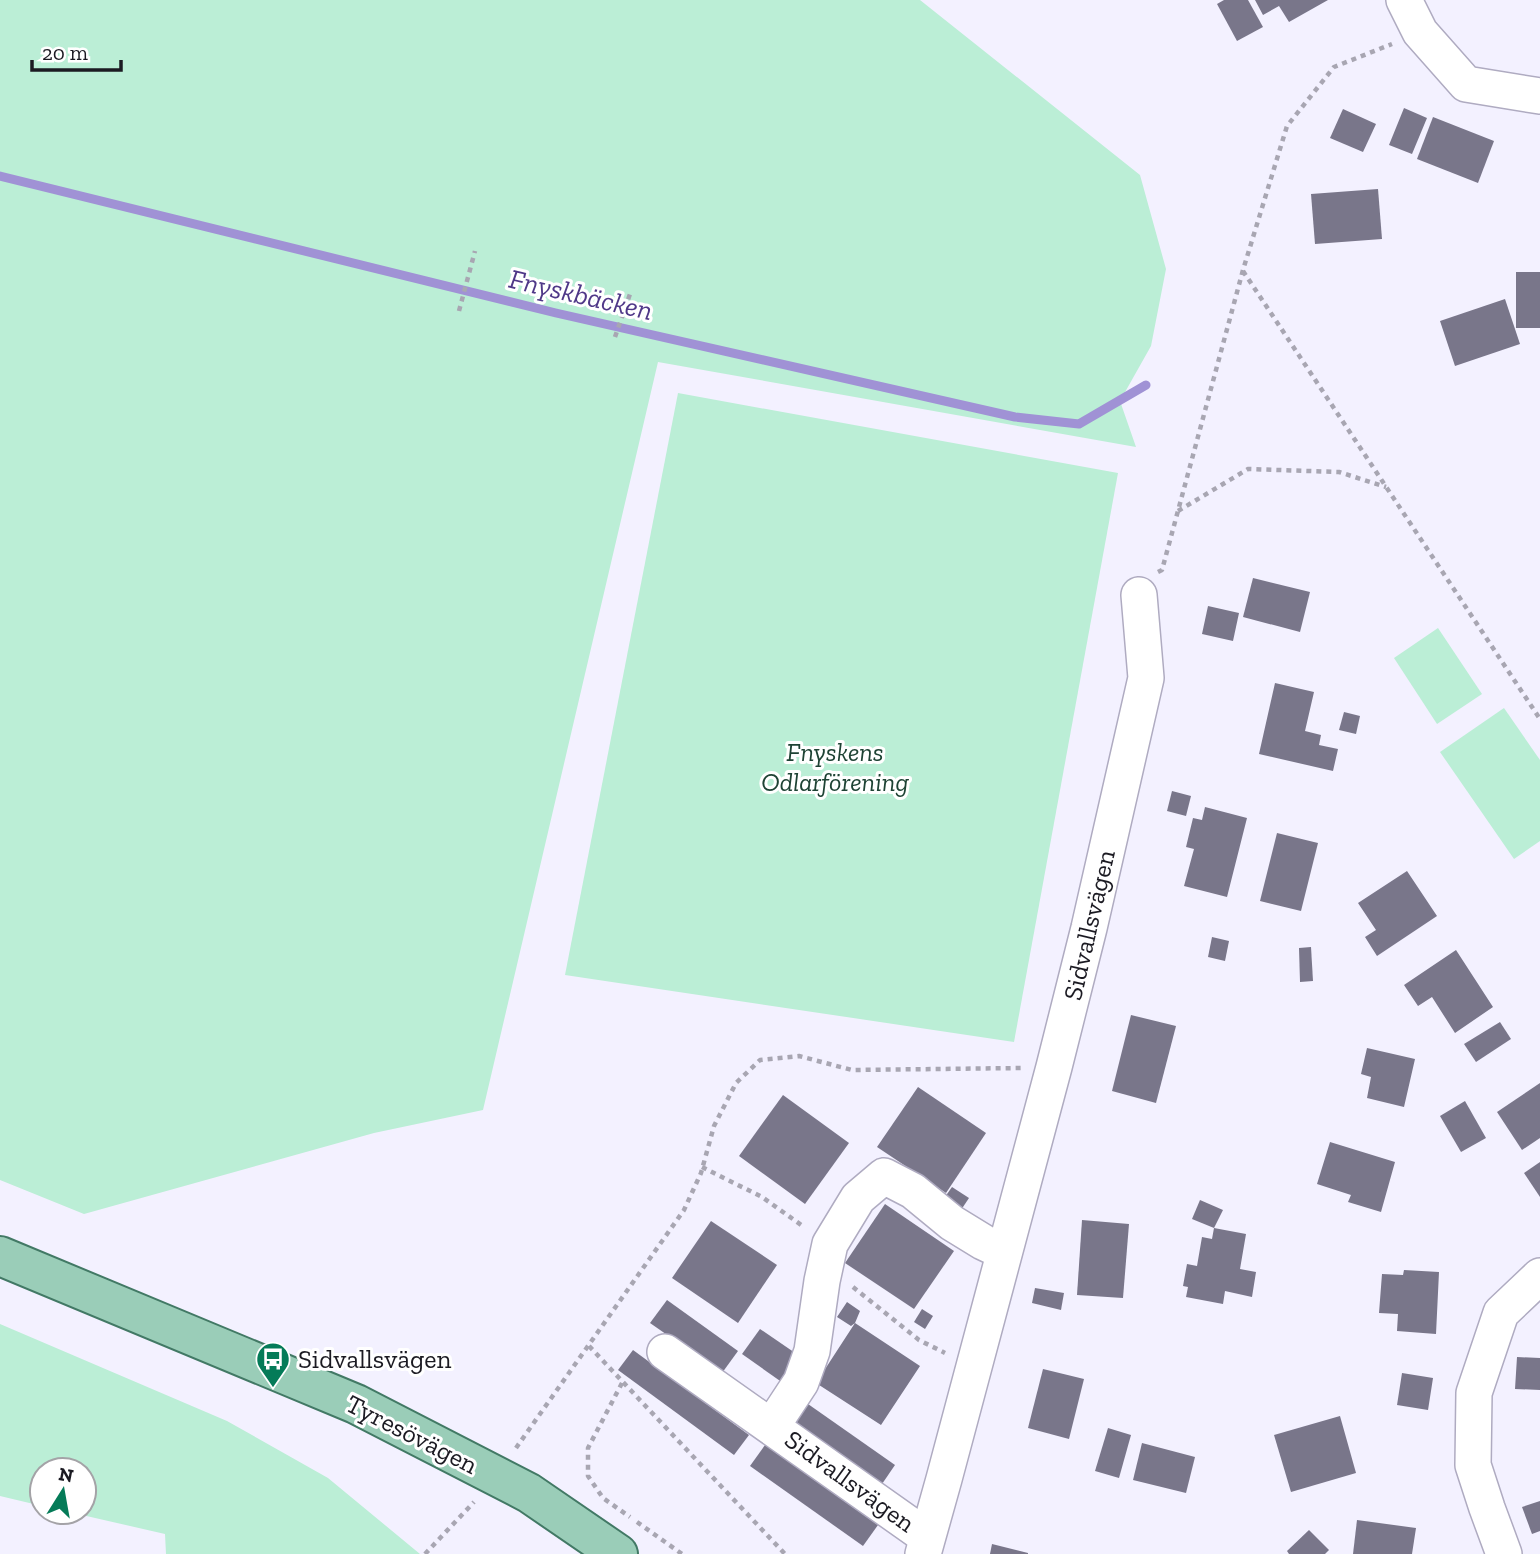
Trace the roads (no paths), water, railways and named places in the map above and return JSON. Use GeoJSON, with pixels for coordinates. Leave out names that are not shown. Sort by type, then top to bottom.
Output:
{"type":"FeatureCollection","features":[{"type":"Feature","properties":{"kind":"main road","name":"Tyresövägen"},"geometry":{"type":"LineString","coordinates":[[0,1256],[356,1404],[529,1493],[618,1554]]}},
{"type":"Feature","properties":{"kind":"street"},"geometry":{"type":"LineString","coordinates":[[1404,0],[1420,32],[1466,84],[1540,96]]}},
{"type":"Feature","properties":{"kind":"street","name":"Sidvallsvägen"},"geometry":{"type":"LineString","coordinates":[[665,1352],[772,1426],[925,1545],[1089,928],[1146,678],[1146,585]]}},
{"type":"Feature","properties":{"kind":"street","name":"Sidvallsvägen"},"geometry":{"type":"LineString","coordinates":[[772,1426],[801,1382],[812,1351],[830,1244],[858,1198],[884,1176],[912,1191],[952,1223],[1004,1252]]}},
{"type":"Feature","properties":{"kind":"street"},"geometry":{"type":"LineString","coordinates":[[1504,1554],[1473,1465],[1474,1393],[1501,1313],[1540,1276]]}},
{"type":"Feature","properties":{"kind":"waterway","name":"Fnyskbäcken"},"geometry":{"type":"LineString","coordinates":[[0,176],[556,313],[1015,417],[1079,424],[1146,385]]}},
{"type":"Feature","properties":{"kind":"place","name":"Sidvallsvägen"},"geometry":{"type":"Point","coordinates":[273,1389]}},
{"type":"Feature","properties":{"kind":"park label","name":"Fnyskens Odlarförening"},"geometry":{"type":"Point","coordinates":[835,767]}}]}
